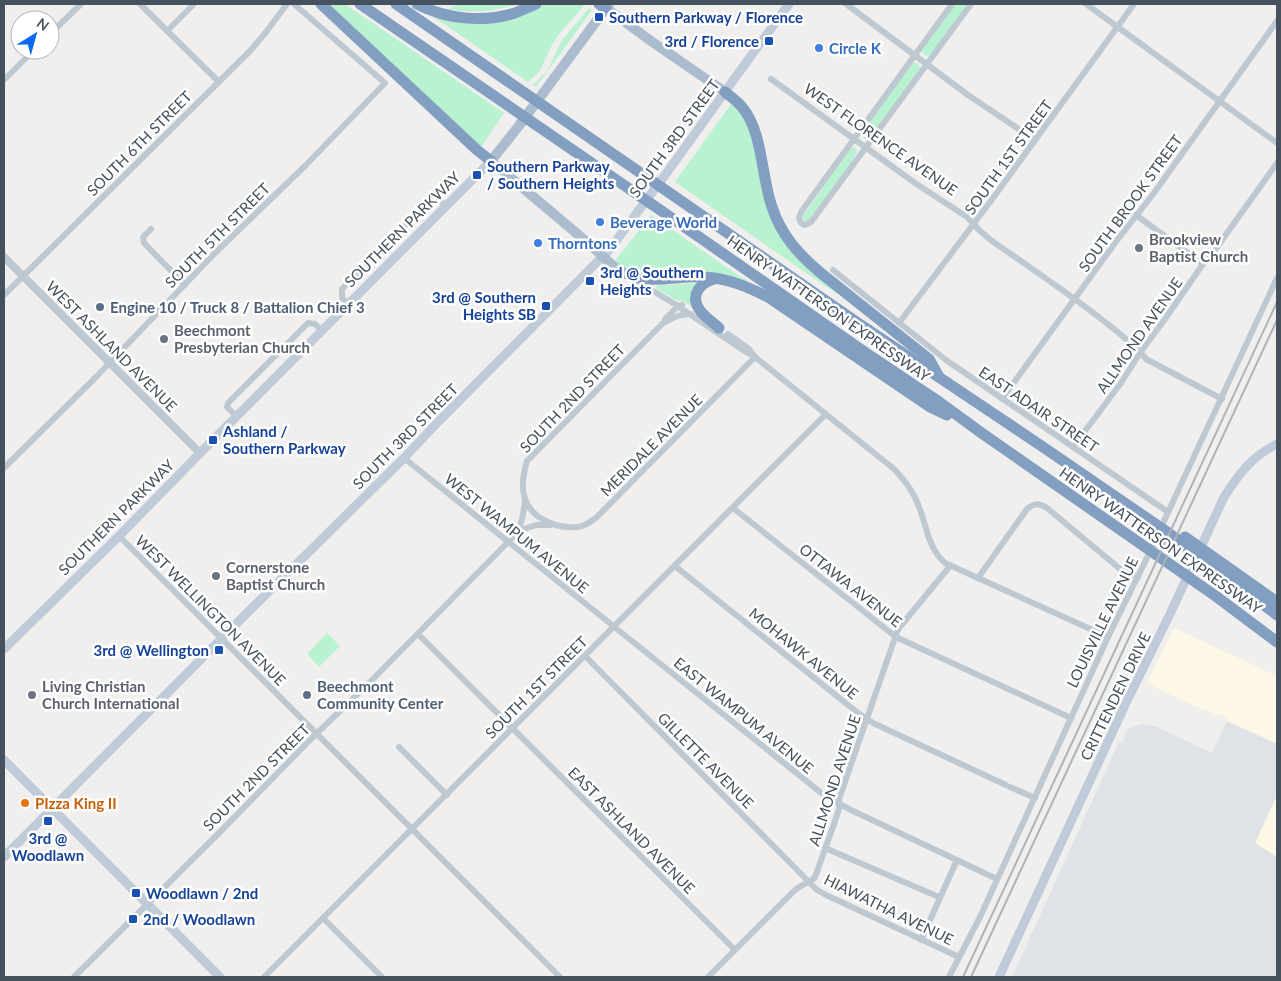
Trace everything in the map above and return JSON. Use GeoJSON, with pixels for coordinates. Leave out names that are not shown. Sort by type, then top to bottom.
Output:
{"type":"FeatureCollection","features":[{"type":"Feature","properties":{"kind":"highway"},"geometry":{"type":"LineString","coordinates":[[321,4],[491,161]]}},
{"type":"Feature","properties":{"kind":"highway","name":"HENRY WATTERSON EXPRESSWAY"},"geometry":{"type":"LineString","coordinates":[[360,4],[928,395],[1217,597],[1277,642]]}},
{"type":"Feature","properties":{"kind":"highway","name":"HENRY WATTERSON EXPRESSWAY"},"geometry":{"type":"LineString","coordinates":[[396,4],[940,379],[1167,532],[1277,616]]}},
{"type":"Feature","properties":{"kind":"highway"},"geometry":{"type":"LineString","coordinates":[[417,4],[453,16],[476,18],[497,17],[514,13],[536,4]]}},
{"type":"Feature","properties":{"kind":"highway"},"geometry":{"type":"LineString","coordinates":[[725,92],[741,106],[752,123],[771,205],[779,225],[791,244],[822,274],[930,359],[940,379]]}},
{"type":"Feature","properties":{"kind":"highway"},"geometry":{"type":"LineString","coordinates":[[626,274],[650,280],[716,278],[747,287],[768,297],[930,407],[983,434]]}},
{"type":"Feature","properties":{"kind":"highway"},"geometry":{"type":"LineString","coordinates":[[716,278],[706,281],[697,290],[695,300],[701,312],[719,328]]}},
{"type":"Feature","properties":{"kind":"highway"},"geometry":{"type":"LineString","coordinates":[[1167,532],[1181,534],[1277,602]]}},
{"type":"Feature","properties":{"kind":"main road","name":"SOUTH 3RD STREET"},"geometry":{"type":"LineString","coordinates":[[4,857],[404,458],[602,256],[619,237],[668,171],[789,4]]}},
{"type":"Feature","properties":{"kind":"main road","name":"SOUTHERN PARKWAY"},"geometry":{"type":"LineString","coordinates":[[4,649],[119,536],[491,161],[604,5]]}},
{"type":"Feature","properties":{"kind":"main road"},"geometry":{"type":"LineString","coordinates":[[604,5],[658,46],[725,92]]}},
{"type":"Feature","properties":{"kind":"main road"},"geometry":{"type":"LineString","coordinates":[[491,161],[613,266],[626,274]]}},
{"type":"Feature","properties":{"kind":"main road","name":"CRITTENDEN DRIVE"},"geometry":{"type":"LineString","coordinates":[[999,977],[1224,497],[1247,465],[1270,447],[1277,444]]}},
{"type":"Feature","properties":{"kind":"main road"},"geometry":{"type":"LineString","coordinates":[[4,760],[220,977]]}},
{"type":"Feature","properties":{"kind":"street"},"geometry":{"type":"LineString","coordinates":[[60,24],[81,4]]}},
{"type":"Feature","properties":{"kind":"street"},"geometry":{"type":"LineString","coordinates":[[140,4],[218,82]]}},
{"type":"Feature","properties":{"kind":"street"},"geometry":{"type":"LineString","coordinates":[[167,31],[194,4]]}},
{"type":"Feature","properties":{"kind":"street","name":"SOUTH 6TH STREET"},"geometry":{"type":"LineString","coordinates":[[4,296],[261,38],[286,4]]}},
{"type":"Feature","properties":{"kind":"street","name":"SOUTH 5TH STREET"},"geometry":{"type":"LineString","coordinates":[[4,468],[385,84],[294,4]]}},
{"type":"Feature","properties":{"kind":"street"},"geometry":{"type":"LineString","coordinates":[[846,4],[968,95],[1034,140]]}},
{"type":"Feature","properties":{"kind":"street"},"geometry":{"type":"LineString","coordinates":[[952,4],[801,212],[799,218],[801,223],[806,225],[811,222],[971,4]]}},
{"type":"Feature","properties":{"kind":"street"},"geometry":{"type":"LineString","coordinates":[[1086,4],[1277,143]]}},
{"type":"Feature","properties":{"kind":"street","name":"SOUTH 1ST STREET"},"geometry":{"type":"LineString","coordinates":[[899,322],[996,194],[1134,4]]}},
{"type":"Feature","properties":{"kind":"street","name":"SOUTH BROOK STREET"},"geometry":{"type":"LineString","coordinates":[[1002,399],[1277,22]]}},
{"type":"Feature","properties":{"kind":"street"},"geometry":{"type":"LineString","coordinates":[[4,80],[24,60]]}},
{"type":"Feature","properties":{"kind":"street","name":"WEST FLORENCE AVENUE"},"geometry":{"type":"LineString","coordinates":[[771,79],[915,183],[967,217],[992,241],[1109,325],[1146,359],[1222,398]]}},
{"type":"Feature","properties":{"kind":"street","name":"ALLMOND AVENUE"},"geometry":{"type":"LineString","coordinates":[[1073,447],[1121,383],[1140,352],[1170,313],[1203,264],[1210,258],[1277,163]]}},
{"type":"Feature","properties":{"kind":"street"},"geometry":{"type":"LineString","coordinates":[[348,304],[342,298],[342,289],[366,264],[432,199],[437,199],[446,206]]}},
{"type":"Feature","properties":{"kind":"street"},"geometry":{"type":"LineString","coordinates":[[1136,215],[1203,264]]}},
{"type":"Feature","properties":{"kind":"street"},"geometry":{"type":"LineString","coordinates":[[150,229],[143,237],[144,243],[185,285]]}},
{"type":"Feature","properties":{"kind":"street","name":"WEST ASHLAND AVENUE"},"geometry":{"type":"LineString","coordinates":[[4,257],[200,453]]}},
{"type":"Feature","properties":{"kind":"street","name":"EAST ADAIR STREET"},"geometry":{"type":"LineString","coordinates":[[833,270],[946,360],[1168,512]]}},
{"type":"Feature","properties":{"kind":"street"},"geometry":{"type":"LineString","coordinates":[[626,274],[692,314],[755,357],[885,461],[905,482],[915,497],[932,548],[938,557],[950,566],[1108,637]]}},
{"type":"Feature","properties":{"kind":"street","name":"LOUISVILLE AVENUE"},"geometry":{"type":"LineString","coordinates":[[949,977],[980,916],[1108,637],[1138,577],[1277,278]]}},
{"type":"Feature","properties":{"kind":"street"},"geometry":{"type":"LineString","coordinates":[[678,306],[684,305],[719,328],[749,349],[755,357]]}},
{"type":"Feature","properties":{"kind":"street","name":"SOUTH 2ND STREET"},"geometry":{"type":"LineString","coordinates":[[663,323],[678,306]]}},
{"type":"Feature","properties":{"kind":"street","name":"SOUTH 2ND STREET"},"geometry":{"type":"LineString","coordinates":[[74,977],[508,542],[518,531],[522,520],[526,501],[523,479],[527,461],[663,323],[679,315],[692,314]]}},
{"type":"Feature","properties":{"kind":"street"},"geometry":{"type":"LineString","coordinates":[[237,417],[228,409],[228,403],[308,323],[315,324],[322,331]]}},
{"type":"Feature","properties":{"kind":"street","name":"MERIDALE AVENUE"},"geometry":{"type":"LineString","coordinates":[[526,501],[536,515],[558,526],[577,527],[588,523],[597,517],[755,357]]}},
{"type":"Feature","properties":{"kind":"street","name":"SOUTH 1ST STREET"},"geometry":{"type":"LineString","coordinates":[[264,977],[826,414]]}},
{"type":"Feature","properties":{"kind":"street","name":"WEST WAMPUM AVENUE"},"geometry":{"type":"LineString","coordinates":[[404,458],[614,627]]}},
{"type":"Feature","properties":{"kind":"street"},"geometry":{"type":"LineString","coordinates":[[978,578],[1026,509],[1036,504],[1047,508],[1120,569],[1138,577]]}},
{"type":"Feature","properties":{"kind":"street","name":"OTTAWA AVENUE"},"geometry":{"type":"LineString","coordinates":[[733,508],[896,637],[1071,718]]}},
{"type":"Feature","properties":{"kind":"street","name":"MERIDALE AVENUE"},"geometry":{"type":"LineString","coordinates":[[518,531],[536,525],[554,524]]}},
{"type":"Feature","properties":{"kind":"street","name":"WEST WELLINGTON AVENUE"},"geometry":{"type":"LineString","coordinates":[[119,536],[560,977]]}},
{"type":"Feature","properties":{"kind":"street","name":"MOHAWK AVENUE"},"geometry":{"type":"LineString","coordinates":[[675,566],[873,723],[1035,798]]}},
{"type":"Feature","properties":{"kind":"street","name":"ALLMOND AVENUE"},"geometry":{"type":"LineString","coordinates":[[708,977],[799,886],[809,882],[816,874],[834,824],[839,800],[899,628],[950,566]]}},
{"type":"Feature","properties":{"kind":"street","name":"EAST WAMPUM AVENUE"},"geometry":{"type":"LineString","coordinates":[[614,627],[825,796],[997,879]]}},
{"type":"Feature","properties":{"kind":"street"},"geometry":{"type":"LineString","coordinates":[[418,634],[512,728]]}},
{"type":"Feature","properties":{"kind":"street","name":"GILLETTE AVENUE"},"geometry":{"type":"LineString","coordinates":[[585,656],[809,882]]}},
{"type":"Feature","properties":{"kind":"street","name":"EAST ASHLAND AVENUE"},"geometry":{"type":"LineString","coordinates":[[512,728],[735,950]]}},
{"type":"Feature","properties":{"kind":"street"},"geometry":{"type":"LineString","coordinates":[[400,747],[447,794]]}},
{"type":"Feature","properties":{"kind":"street"},"geometry":{"type":"LineString","coordinates":[[826,848],[939,898]]}},
{"type":"Feature","properties":{"kind":"street"},"geometry":{"type":"LineString","coordinates":[[921,940],[957,860]]}},
{"type":"Feature","properties":{"kind":"street","name":"HIAWATHA AVENUE"},"geometry":{"type":"LineString","coordinates":[[809,882],[826,895],[959,957]]}},
{"type":"Feature","properties":{"kind":"street"},"geometry":{"type":"LineString","coordinates":[[323,918],[382,977]]}},
{"type":"Feature","properties":{"kind":"shaded area"},"geometry":{"type":"Polygon","coordinates":[[[1174,628],[1277,676],[1277,744],[1227,721],[1228,719],[1218,713],[1217,715],[1205,709],[1203,710],[1147,683],[1174,628]]]}},
{"type":"Feature","properties":{"kind":"shaded area"},"geometry":{"type":"Polygon","coordinates":[[[1227,721],[1277,744],[1277,795],[1255,843],[1277,857],[1277,977],[1012,977],[1119,742],[1122,743],[1128,729],[1141,724],[1155,726],[1212,753],[1227,721]]]}},
{"type":"Feature","properties":{"kind":"shaded area"},"geometry":{"type":"Polygon","coordinates":[[[1277,795],[1277,857],[1255,843],[1277,795]]]}},
{"type":"Feature","properties":{"kind":"green space"},"geometry":{"type":"Polygon","coordinates":[[[328,4],[345,4],[504,113],[481,147],[328,4]]]}},
{"type":"Feature","properties":{"kind":"green space"},"geometry":{"type":"Polygon","coordinates":[[[458,4],[519,4],[484,11],[448,9],[458,4]]]}},
{"type":"Feature","properties":{"kind":"green space"},"geometry":{"type":"Polygon","coordinates":[[[544,4],[585,4],[559,34],[540,71],[528,82],[425,11],[447,18],[533,9],[544,4]]]}},
{"type":"Feature","properties":{"kind":"green space"},"geometry":{"type":"Polygon","coordinates":[[[954,4],[968,4],[931,54],[925,55],[922,49],[954,4]]]}},
{"type":"Feature","properties":{"kind":"green space"},"geometry":{"type":"Polygon","coordinates":[[[589,8],[592,10],[536,87],[533,85],[547,71],[562,40],[589,8]]]}},
{"type":"Feature","properties":{"kind":"green space"},"geometry":{"type":"Polygon","coordinates":[[[912,63],[917,63],[920,67],[919,71],[870,138],[863,138],[862,133],[912,63]]]}},
{"type":"Feature","properties":{"kind":"green space"},"geometry":{"type":"Polygon","coordinates":[[[731,104],[741,113],[750,131],[770,215],[841,296],[675,182],[731,104]]]}},
{"type":"Feature","properties":{"kind":"green space"},"geometry":{"type":"Polygon","coordinates":[[[853,147],[856,148],[857,152],[852,161],[811,218],[807,221],[803,220],[803,216],[853,147]]]}},
{"type":"Feature","properties":{"kind":"green space"},"geometry":{"type":"Polygon","coordinates":[[[651,215],[751,284],[652,275],[630,270],[616,263],[615,261],[651,215]]]}},
{"type":"Feature","properties":{"kind":"green space"},"geometry":{"type":"Polygon","coordinates":[[[697,283],[692,307],[657,289],[656,286],[697,283]]]}},
{"type":"Feature","properties":{"kind":"green space"},"geometry":{"type":"Polygon","coordinates":[[[327,633],[340,646],[319,667],[307,654],[327,633]]]}},
{"type":"Feature","properties":{"kind":"railway"},"geometry":{"type":"LineString","coordinates":[[963,977],[1277,302]]}},
{"type":"Feature","properties":{"kind":"railway"},"geometry":{"type":"LineString","coordinates":[[971,977],[1277,320]]}},
{"type":"Feature","properties":{"kind":"place","name":"Southern Parkway / Florence"},"geometry":{"type":"Point","coordinates":[599,17]}},
{"type":"Feature","properties":{"kind":"place","name":"3rd / Florence"},"geometry":{"type":"Point","coordinates":[769,41]}},
{"type":"Feature","properties":{"kind":"place","name":"Circle K"},"geometry":{"type":"Point","coordinates":[819,48]}},
{"type":"Feature","properties":{"kind":"place","name":"Southern Parkway / Southern Heights"},"geometry":{"type":"Point","coordinates":[477,175]}},
{"type":"Feature","properties":{"kind":"place","name":"Beverage World"},"geometry":{"type":"Point","coordinates":[600,222]}},
{"type":"Feature","properties":{"kind":"place","name":"Thorntons"},"geometry":{"type":"Point","coordinates":[538,243]}},
{"type":"Feature","properties":{"kind":"place","name":"Brookview Baptist Church"},"geometry":{"type":"Point","coordinates":[1139,248]}},
{"type":"Feature","properties":{"kind":"place","name":"3rd @ Southern Heights"},"geometry":{"type":"Point","coordinates":[590,281]}},
{"type":"Feature","properties":{"kind":"place","name":"3rd @ Southern Heights SB"},"geometry":{"type":"Point","coordinates":[546,306]}},
{"type":"Feature","properties":{"kind":"place","name":"Engine 10 / Truck 8 / Battalion Chief 3"},"geometry":{"type":"Point","coordinates":[100,307]}},
{"type":"Feature","properties":{"kind":"place","name":"Beechmont Presbyterian Church"},"geometry":{"type":"Point","coordinates":[164,339]}},
{"type":"Feature","properties":{"kind":"place","name":"Ashland / Southern Parkway"},"geometry":{"type":"Point","coordinates":[213,440]}},
{"type":"Feature","properties":{"kind":"place","name":"Cornerstone Baptist Church"},"geometry":{"type":"Point","coordinates":[216,576]}},
{"type":"Feature","properties":{"kind":"place","name":"3rd @ Wellington"},"geometry":{"type":"Point","coordinates":[219,650]}},
{"type":"Feature","properties":{"kind":"place","name":"Living Christian Church International"},"geometry":{"type":"Point","coordinates":[32,695]}},
{"type":"Feature","properties":{"kind":"place","name":"Beechmont Community Center"},"geometry":{"type":"Point","coordinates":[307,695]}},
{"type":"Feature","properties":{"kind":"place","name":"PIzza King II"},"geometry":{"type":"Point","coordinates":[25,803]}},
{"type":"Feature","properties":{"kind":"place","name":"3rd @ Woodlawn"},"geometry":{"type":"Point","coordinates":[48,821]}},
{"type":"Feature","properties":{"kind":"place","name":"Woodlawn / 2nd"},"geometry":{"type":"Point","coordinates":[136,893]}},
{"type":"Feature","properties":{"kind":"place","name":"2nd / Woodlawn"},"geometry":{"type":"Point","coordinates":[133,919]}}]}
